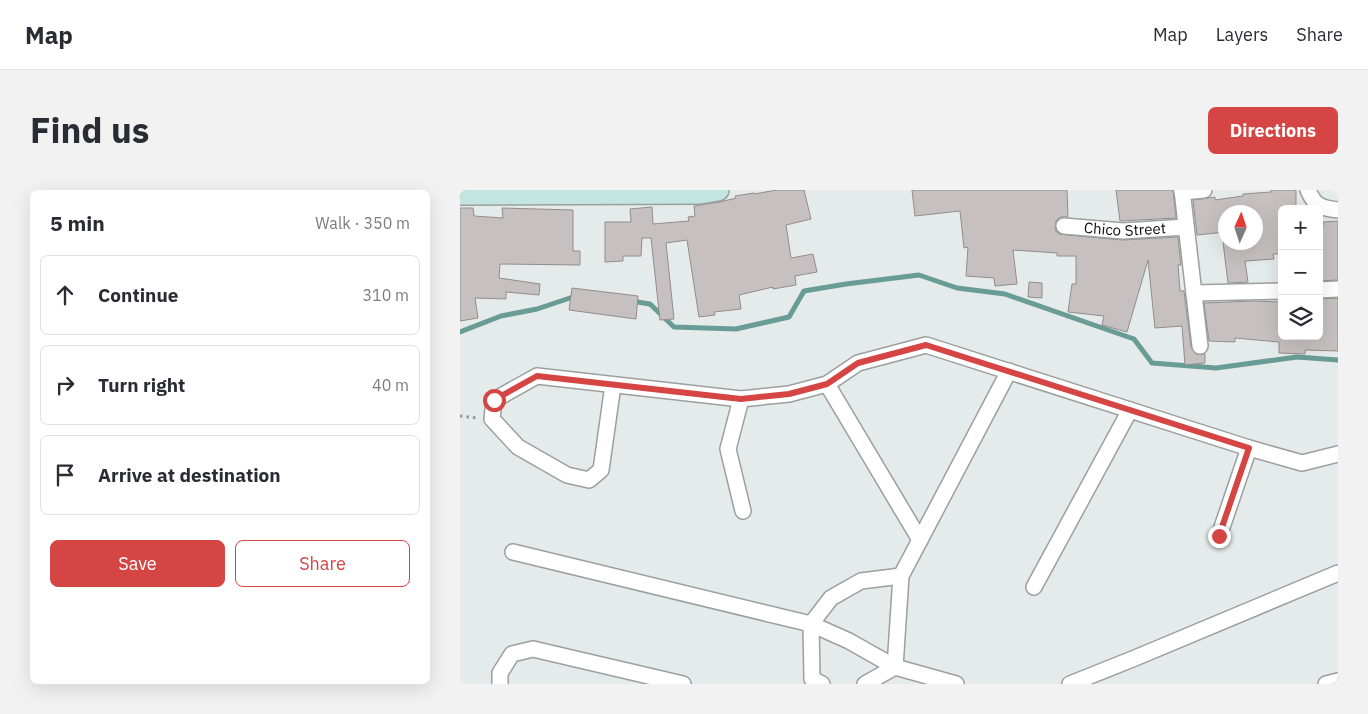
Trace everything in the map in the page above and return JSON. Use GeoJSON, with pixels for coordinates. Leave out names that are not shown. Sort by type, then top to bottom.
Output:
{"type":"FeatureCollection","features":[{"type":"Feature","properties":{"kind":"street"},"geometry":{"type":"LineString","coordinates":[[460,194],[700,193],[718,190]]}},
{"type":"Feature","properties":{"kind":"street"},"geometry":{"type":"LineString","coordinates":[[1200,346],[1182,191],[1204,190]]}},
{"type":"Feature","properties":{"kind":"street"},"geometry":{"type":"LineString","coordinates":[[1308,190],[1321,208],[1338,210]]}},
{"type":"Feature","properties":{"kind":"street","name":"Chico Street"},"geometry":{"type":"LineString","coordinates":[[1064,226],[1122,230],[1186,227]]}},
{"type":"Feature","properties":{"kind":"street"},"geometry":{"type":"LineString","coordinates":[[1323,290],[1338,289]]}},
{"type":"Feature","properties":{"kind":"street"},"geometry":{"type":"LineString","coordinates":[[1194,293],[1278,291]]}},
{"type":"Feature","properties":{"kind":"street"},"geometry":{"type":"LineString","coordinates":[[613,385],[601,470],[590,480],[567,475],[518,447],[492,419],[494,400],[537,376],[741,399],[789,394],[827,384],[858,363],[926,345],[1249,448],[1302,463],[1338,454]]}},
{"type":"Feature","properties":{"kind":"street"},"geometry":{"type":"LineString","coordinates":[[895,667],[901,576],[1009,371]]}},
{"type":"Feature","properties":{"kind":"street"},"geometry":{"type":"LineString","coordinates":[[827,384],[920,540]]}},
{"type":"Feature","properties":{"kind":"street"},"geometry":{"type":"LineString","coordinates":[[741,399],[728,449],[743,511]]}},
{"type":"Feature","properties":{"kind":"street"},"geometry":{"type":"LineString","coordinates":[[1034,587],[1130,410]]}},
{"type":"Feature","properties":{"kind":"street"},"geometry":{"type":"LineString","coordinates":[[1219,536],[1249,448]]}},
{"type":"Feature","properties":{"kind":"street"},"geometry":{"type":"LineString","coordinates":[[513,552],[811,624],[849,640],[895,667],[956,684]]}},
{"type":"Feature","properties":{"kind":"street"},"geometry":{"type":"LineString","coordinates":[[1070,684],[1338,573]]}},
{"type":"Feature","properties":{"kind":"street"},"geometry":{"type":"LineString","coordinates":[[822,684],[812,679],[811,624],[831,598],[861,582],[901,576]]}},
{"type":"Feature","properties":{"kind":"street"},"geometry":{"type":"LineString","coordinates":[[500,684],[500,673],[512,654],[533,649],[683,684]]}},
{"type":"Feature","properties":{"kind":"street"},"geometry":{"type":"LineString","coordinates":[[865,684],[895,667]]}},
{"type":"Feature","properties":{"kind":"street"},"geometry":{"type":"LineString","coordinates":[[1326,684],[1338,681]]}},
{"type":"Feature","properties":{"kind":"building"},"geometry":{"type":"Polygon","coordinates":[[[777,190],[804,190],[811,219],[786,225],[791,258],[813,254],[817,272],[795,276],[796,285],[773,289],[773,287],[739,295],[741,309],[714,312],[715,315],[699,317],[687,240],[666,243],[674,319],[660,320],[651,238],[642,238],[641,256],[623,256],[623,261],[605,262],[605,222],[631,222],[630,209],[652,207],[653,224],[689,221],[688,217],[695,216],[694,206],[720,202],[736,198],[735,196],[777,190]]]}},
{"type":"Feature","properties":{"kind":"building"},"geometry":{"type":"Polygon","coordinates":[[[912,190],[1067,190],[1068,217],[1060,217],[1056,221],[1055,230],[1059,234],[1122,240],[1178,237],[1181,265],[1178,265],[1180,291],[1184,291],[1191,347],[1196,354],[1205,354],[1205,363],[1185,365],[1182,326],[1155,328],[1148,260],[1127,332],[1102,325],[1104,316],[1068,312],[1072,284],[1076,284],[1076,256],[1057,256],[1057,253],[1013,250],[1017,284],[995,286],[994,278],[966,276],[968,247],[964,248],[960,211],[915,216],[912,190]]]}},
{"type":"Feature","properties":{"kind":"building"},"geometry":{"type":"Polygon","coordinates":[[[1116,190],[1173,190],[1176,218],[1120,221],[1116,190]]]}},
{"type":"Feature","properties":{"kind":"building"},"geometry":{"type":"Polygon","coordinates":[[[1271,190],[1296,190],[1296,205],[1278,205],[1278,254],[1273,254],[1274,259],[1245,261],[1248,282],[1228,283],[1224,250],[1263,250],[1263,205],[1218,205],[1218,233],[1197,235],[1193,200],[1215,197],[1215,200],[1243,196],[1243,194],[1271,192],[1271,190]]]}},
{"type":"Feature","properties":{"kind":"building"},"geometry":{"type":"Polygon","coordinates":[[[460,208],[473,208],[474,216],[503,218],[502,208],[573,210],[573,251],[580,251],[580,265],[500,264],[499,278],[540,284],[539,295],[506,292],[506,299],[475,298],[478,318],[460,321],[460,208]]]}},
{"type":"Feature","properties":{"kind":"building"},"geometry":{"type":"Polygon","coordinates":[[[1338,221],[1338,280],[1323,281],[1323,222],[1338,221]]]}},
{"type":"Feature","properties":{"kind":"building"},"geometry":{"type":"Polygon","coordinates":[[[1029,282],[1042,283],[1042,298],[1028,297],[1029,282]]]}},
{"type":"Feature","properties":{"kind":"building"},"geometry":{"type":"Polygon","coordinates":[[[572,288],[638,296],[636,319],[569,310],[572,288]]]}},
{"type":"Feature","properties":{"kind":"building"},"geometry":{"type":"Polygon","coordinates":[[[1338,298],[1338,351],[1305,350],[1305,354],[1279,353],[1279,342],[1235,338],[1235,342],[1209,341],[1204,303],[1253,301],[1278,302],[1278,340],[1323,340],[1323,299],[1338,298]]]}},
{"type":"Feature","properties":{"kind":"waterway"},"geometry":{"type":"LineString","coordinates":[[631,301],[650,304],[674,327],[736,329],[789,317],[804,291],[919,275],[957,288],[1005,294],[1134,339],[1152,363],[1216,368],[1297,357],[1338,360]]}},
{"type":"Feature","properties":{"kind":"waterway"},"geometry":{"type":"LineString","coordinates":[[460,332],[501,316],[537,309],[576,296]]}},
{"type":"Feature","properties":{"kind":"route"},"geometry":{"type":"LineString","coordinates":[[494,400],[537,376],[741,399],[789,394],[827,384],[858,363],[926,345],[1249,448],[1219,536]]}}]}
